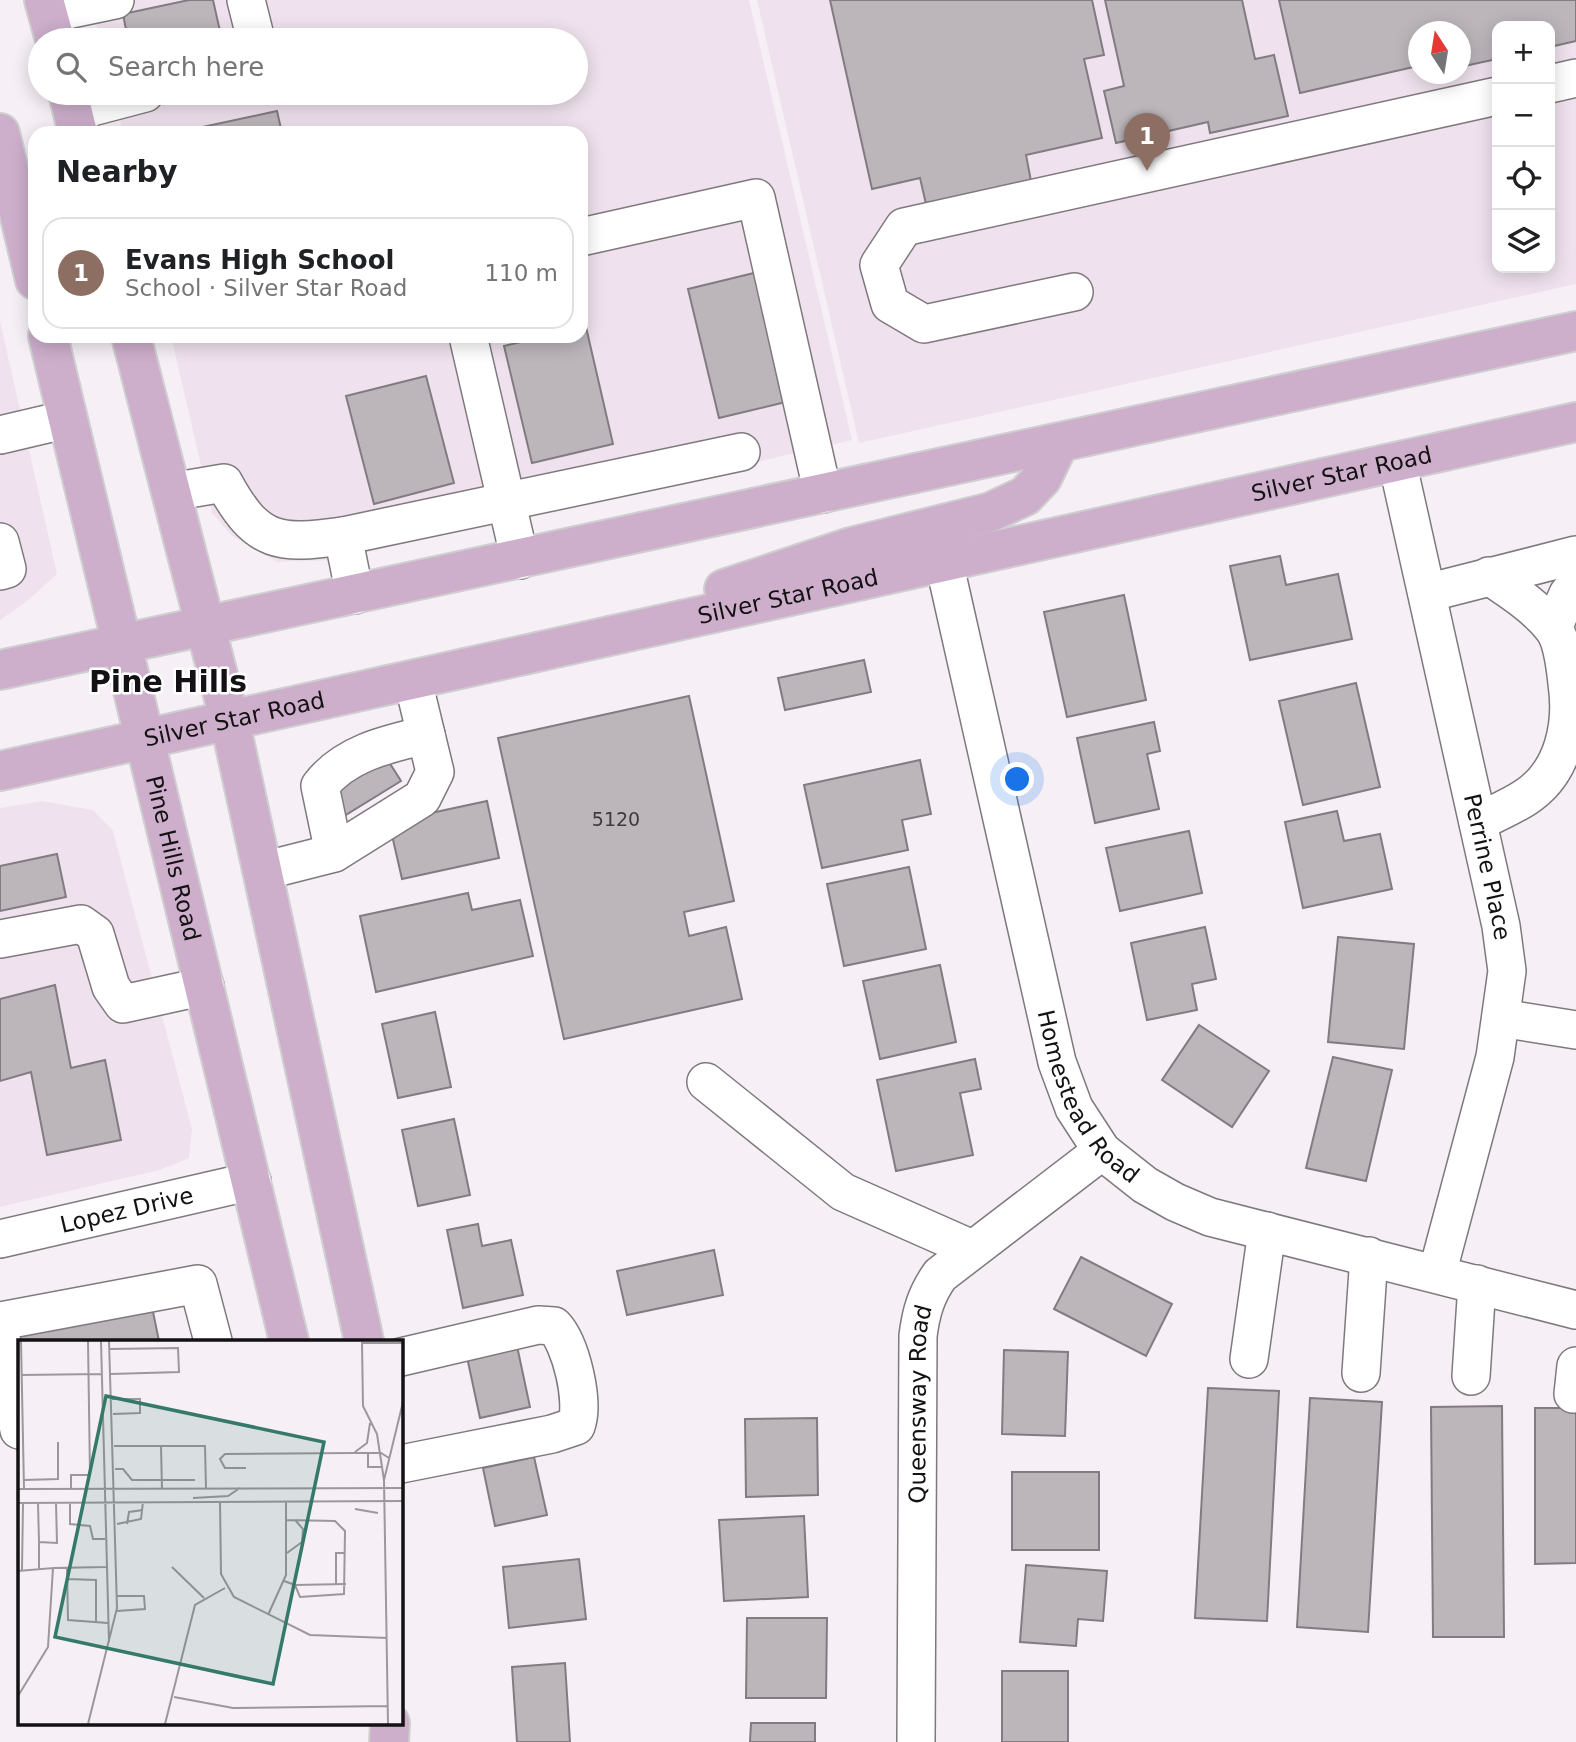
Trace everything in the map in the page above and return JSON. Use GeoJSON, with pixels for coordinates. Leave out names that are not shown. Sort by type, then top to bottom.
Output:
{"type":"FeatureCollection","features":[{"type":"Feature","properties":{"kind":"main road"},"geometry":{"type":"LineString","coordinates":[[0,133],[28,251]]}},
{"type":"Feature","properties":{"kind":"main road"},"geometry":{"type":"LineString","coordinates":[[0,670],[206,628],[1576,331]]}},
{"type":"Feature","properties":{"kind":"main road","name":"Pine Hills Road"},"geometry":{"type":"LineString","coordinates":[[50,343],[289,1340]]}},
{"type":"Feature","properties":{"kind":"main road"},"geometry":{"type":"LineString","coordinates":[[133,343],[230,722],[364,1340]]}},
{"type":"Feature","properties":{"kind":"main road","name":"Silver Star Road"},"geometry":{"type":"LineString","coordinates":[[0,771],[1576,422]]}},
{"type":"Feature","properties":{"kind":"main road"},"geometry":{"type":"LineString","coordinates":[[503,661],[851,547],[992,512],[1025,496],[1042,478],[1059,443]]}},
{"type":"Feature","properties":{"kind":"street"},"geometry":{"type":"LineString","coordinates":[[49,18],[115,0]]}},
{"type":"Feature","properties":{"kind":"street"},"geometry":{"type":"LineString","coordinates":[[246,0],[253,28]]}},
{"type":"Feature","properties":{"kind":"street"},"geometry":{"type":"LineString","coordinates":[[1555,83],[1576,78]]}},
{"type":"Feature","properties":{"kind":"street"},"geometry":{"type":"LineString","coordinates":[[1074,292],[924,324],[890,304],[879,265],[904,227],[1492,97]]}},
{"type":"Feature","properties":{"kind":"street"},"geometry":{"type":"LineString","coordinates":[[73,113],[102,105]]}},
{"type":"Feature","properties":{"kind":"street"},"geometry":{"type":"LineString","coordinates":[[588,235],[756,198],[823,494]]}},
{"type":"Feature","properties":{"kind":"street"},"geometry":{"type":"LineString","coordinates":[[470,343],[520,560]]}},
{"type":"Feature","properties":{"kind":"street"},"geometry":{"type":"LineString","coordinates":[[0,435],[68,419]]}},
{"type":"Feature","properties":{"kind":"street"},"geometry":{"type":"LineString","coordinates":[[171,492],[224,483],[239,510],[262,532],[284,541],[343,536],[741,452]]}},
{"type":"Feature","properties":{"kind":"street","name":"Perrine Place"},"geometry":{"type":"LineString","coordinates":[[1397,461],[1503,937],[1507,971],[1495,1057],[1437,1273]]}},
{"type":"Feature","properties":{"kind":"street"},"geometry":{"type":"LineString","coordinates":[[343,536],[355,595]]}},
{"type":"Feature","properties":{"kind":"street"},"geometry":{"type":"LineString","coordinates":[[0,542],[7,569],[0,571]]}},
{"type":"Feature","properties":{"kind":"street"},"geometry":{"type":"LineString","coordinates":[[1427,593],[1576,555]]}},
{"type":"Feature","properties":{"kind":"street","name":"Homestead Road"},"geometry":{"type":"LineString","coordinates":[[944,562],[1057,1062],[1074,1108],[1102,1151],[1145,1185],[1210,1217],[1576,1310]]}},
{"type":"Feature","properties":{"kind":"street"},"geometry":{"type":"LineString","coordinates":[[1478,822],[1527,797],[1558,760],[1570,724],[1566,675],[1553,628],[1522,599],[1489,576]]}},
{"type":"Feature","properties":{"kind":"street"},"geometry":{"type":"LineString","coordinates":[[1553,628],[1568,594],[1576,584]]}},
{"type":"Feature","properties":{"kind":"street"},"geometry":{"type":"LineString","coordinates":[[263,871],[334,853],[422,798],[435,772],[413,681]]}},
{"type":"Feature","properties":{"kind":"street"},"geometry":{"type":"LineString","coordinates":[[334,853],[320,786],[332,770],[378,746],[426,735]]}},
{"type":"Feature","properties":{"kind":"street"},"geometry":{"type":"LineString","coordinates":[[0,939],[81,925],[95,934],[111,987],[123,1004],[205,986]]}},
{"type":"Feature","properties":{"kind":"street"},"geometry":{"type":"LineString","coordinates":[[1501,1018],[1576,1030]]}},
{"type":"Feature","properties":{"kind":"street"},"geometry":{"type":"LineString","coordinates":[[706,1082],[843,1192],[972,1248]]}},
{"type":"Feature","properties":{"kind":"street","name":"Queensway Road"},"geometry":{"type":"LineString","coordinates":[[916,1742],[918,1336],[928,1291],[940,1275],[972,1248],[1102,1151]]}},
{"type":"Feature","properties":{"kind":"street","name":"Lopez Drive"},"geometry":{"type":"LineString","coordinates":[[0,1239],[251,1181]]}},
{"type":"Feature","properties":{"kind":"street"},"geometry":{"type":"LineString","coordinates":[[1249,1359],[1267,1231]]}},
{"type":"Feature","properties":{"kind":"street"},"geometry":{"type":"LineString","coordinates":[[1361,1373],[1369,1256]]}},
{"type":"Feature","properties":{"kind":"street"},"geometry":{"type":"LineString","coordinates":[[0,1321],[198,1284],[213,1340]]}},
{"type":"Feature","properties":{"kind":"street"},"geometry":{"type":"LineString","coordinates":[[1471,1376],[1477,1284]]}},
{"type":"Feature","properties":{"kind":"street"},"geometry":{"type":"LineString","coordinates":[[402,1357],[538,1325],[554,1326],[565,1338],[582,1412],[576,1426],[552,1434],[402,1464]]}},
{"type":"Feature","properties":{"kind":"street"},"geometry":{"type":"LineString","coordinates":[[0,1333],[18,1425]]}},
{"type":"Feature","properties":{"kind":"shaded area"},"geometry":{"type":"Polygon","coordinates":[[[90,0],[749,0],[852,440],[334,560],[277,562],[232,536],[212,513],[173,343],[588,343],[588,126],[121,126],[117,105],[588,105],[588,28],[97,28],[90,0]]]}},
{"type":"Feature","properties":{"kind":"shaded area"},"geometry":{"type":"Polygon","coordinates":[[[757,0],[1576,0],[1576,284],[859,443],[757,0]]]}},
{"type":"Feature","properties":{"kind":"shaded area"},"geometry":{"type":"Polygon","coordinates":[[[0,321],[57,574],[26,602],[0,620],[0,321]]]}},
{"type":"Feature","properties":{"kind":"shaded area"},"geometry":{"type":"Polygon","coordinates":[[[42,801],[93,810],[113,831],[192,1129],[189,1158],[160,1170],[0,1207],[0,808],[42,801]]]}},
{"type":"Feature","properties":{"kind":"building"},"geometry":{"type":"Polygon","coordinates":[[[189,0],[213,0],[219,28],[126,28],[123,14],[189,0]]]}},
{"type":"Feature","properties":{"kind":"building"},"geometry":{"type":"Polygon","coordinates":[[[830,0],[1092,0],[1104,55],[1084,59],[1102,138],[1026,155],[1031,181],[926,204],[920,178],[872,189],[830,0]]]}},
{"type":"Feature","properties":{"kind":"building"},"geometry":{"type":"Polygon","coordinates":[[[1105,0],[1242,0],[1255,59],[1274,55],[1288,116],[1210,133],[1208,122],[1116,143],[1104,91],[1124,86],[1105,0]]]}},
{"type":"Feature","properties":{"kind":"building"},"geometry":{"type":"Polygon","coordinates":[[[1279,0],[1576,0],[1576,41],[1555,46],[1555,21],[1492,21],[1492,60],[1471,65],[1471,21],[1408,21],[1408,68],[1300,93],[1279,0]]]}},
{"type":"Feature","properties":{"kind":"building"},"geometry":{"type":"Polygon","coordinates":[[[277,111],[280,126],[207,126],[277,111]]]}},
{"type":"Feature","properties":{"kind":"building"},"geometry":{"type":"Polygon","coordinates":[[[758,272],[790,401],[719,418],[688,289],[758,272]]]}},
{"type":"Feature","properties":{"kind":"building"},"geometry":{"type":"Polygon","coordinates":[[[588,336],[613,444],[532,463],[504,346],[517,343],[588,343],[588,336]]]}},
{"type":"Feature","properties":{"kind":"building"},"geometry":{"type":"Polygon","coordinates":[[[426,376],[454,483],[374,504],[346,396],[426,376]]]}},
{"type":"Feature","properties":{"kind":"building"},"geometry":{"type":"Polygon","coordinates":[[[1280,556],[1286,585],[1338,574],[1352,639],[1250,660],[1230,566],[1280,556]]]}},
{"type":"Feature","properties":{"kind":"building"},"geometry":{"type":"Polygon","coordinates":[[[1124,595],[1146,700],[1067,717],[1044,612],[1124,595]]]}},
{"type":"Feature","properties":{"kind":"building"},"geometry":{"type":"Polygon","coordinates":[[[864,660],[871,692],[785,710],[778,678],[864,660]]]}},
{"type":"Feature","properties":{"kind":"building"},"geometry":{"type":"Polygon","coordinates":[[[1356,683],[1380,787],[1303,805],[1279,701],[1356,683]]]}},
{"type":"Feature","properties":{"kind":"building"},"geometry":{"type":"Polygon","coordinates":[[[689,696],[734,901],[684,912],[689,936],[726,927],[742,999],[564,1039],[498,738],[689,696]]]}},
{"type":"Feature","properties":{"kind":"building"},"geometry":{"type":"Polygon","coordinates":[[[1154,722],[1160,751],[1147,754],[1159,809],[1095,823],[1077,738],[1154,722]]]}},
{"type":"Feature","properties":{"kind":"building"},"geometry":{"type":"Polygon","coordinates":[[[382,751],[401,781],[344,816],[326,785],[382,751]]]}},
{"type":"Feature","properties":{"kind":"building"},"geometry":{"type":"Polygon","coordinates":[[[920,760],[931,814],[902,820],[908,850],[822,868],[804,785],[920,760]]]}},
{"type":"Feature","properties":{"kind":"building"},"geometry":{"type":"Polygon","coordinates":[[[487,801],[499,858],[402,879],[389,822],[487,801]]]}},
{"type":"Feature","properties":{"kind":"building"},"geometry":{"type":"Polygon","coordinates":[[[1337,811],[1344,841],[1380,834],[1392,889],[1303,908],[1285,822],[1337,811]]]}},
{"type":"Feature","properties":{"kind":"building"},"geometry":{"type":"Polygon","coordinates":[[[1189,831],[1202,893],[1120,911],[1106,848],[1189,831]]]}},
{"type":"Feature","properties":{"kind":"building"},"geometry":{"type":"Polygon","coordinates":[[[57,854],[66,897],[0,911],[0,866],[57,854]]]}},
{"type":"Feature","properties":{"kind":"building"},"geometry":{"type":"Polygon","coordinates":[[[909,867],[926,949],[844,966],[827,884],[909,867]]]}},
{"type":"Feature","properties":{"kind":"building"},"geometry":{"type":"Polygon","coordinates":[[[468,893],[472,910],[520,900],[533,956],[376,992],[360,916],[468,893]]]}},
{"type":"Feature","properties":{"kind":"building"},"geometry":{"type":"Polygon","coordinates":[[[1205,927],[1216,979],[1192,984],[1197,1010],[1147,1020],[1131,943],[1205,927]]]}},
{"type":"Feature","properties":{"kind":"building"},"geometry":{"type":"Polygon","coordinates":[[[1338,937],[1414,944],[1404,1049],[1328,1042],[1338,937]]]}},
{"type":"Feature","properties":{"kind":"building"},"geometry":{"type":"Polygon","coordinates":[[[940,965],[956,1042],[880,1059],[863,981],[940,965]]]}},
{"type":"Feature","properties":{"kind":"building"},"geometry":{"type":"Polygon","coordinates":[[[55,985],[71,1068],[105,1060],[121,1140],[47,1155],[31,1072],[0,1081],[0,999],[55,985]]]}},
{"type":"Feature","properties":{"kind":"building"},"geometry":{"type":"Polygon","coordinates":[[[435,1012],[451,1087],[398,1098],[382,1024],[435,1012]]]}},
{"type":"Feature","properties":{"kind":"building"},"geometry":{"type":"Polygon","coordinates":[[[1199,1025],[1269,1071],[1232,1127],[1162,1080],[1199,1025]]]}},
{"type":"Feature","properties":{"kind":"building"},"geometry":{"type":"Polygon","coordinates":[[[1333,1057],[1392,1070],[1366,1181],[1306,1168],[1333,1057]]]}},
{"type":"Feature","properties":{"kind":"building"},"geometry":{"type":"Polygon","coordinates":[[[975,1059],[981,1089],[960,1093],[973,1155],[896,1171],[877,1080],[975,1059]]]}},
{"type":"Feature","properties":{"kind":"building"},"geometry":{"type":"Polygon","coordinates":[[[454,1119],[470,1195],[418,1206],[402,1130],[454,1119]]]}},
{"type":"Feature","properties":{"kind":"building"},"geometry":{"type":"Polygon","coordinates":[[[478,1224],[482,1246],[511,1240],[523,1295],[463,1308],[447,1230],[478,1224]]]}},
{"type":"Feature","properties":{"kind":"building"},"geometry":{"type":"Polygon","coordinates":[[[714,1250],[723,1295],[627,1315],[617,1271],[714,1250]]]}},
{"type":"Feature","properties":{"kind":"building"},"geometry":{"type":"Polygon","coordinates":[[[1081,1257],[1172,1304],[1146,1356],[1054,1309],[1081,1257]]]}},
{"type":"Feature","properties":{"kind":"building"},"geometry":{"type":"Polygon","coordinates":[[[152,1307],[159,1340],[18,1340],[13,1337],[152,1307]]]}},
{"type":"Feature","properties":{"kind":"building"},"geometry":{"type":"Polygon","coordinates":[[[517,1346],[530,1407],[480,1418],[467,1357],[517,1346]]]}},
{"type":"Feature","properties":{"kind":"building"},"geometry":{"type":"Polygon","coordinates":[[[1004,1350],[1068,1352],[1065,1436],[1002,1434],[1004,1350]]]}},
{"type":"Feature","properties":{"kind":"building"},"geometry":{"type":"Polygon","coordinates":[[[1208,1388],[1279,1391],[1267,1621],[1195,1618],[1208,1388]]]}},
{"type":"Feature","properties":{"kind":"building"},"geometry":{"type":"Polygon","coordinates":[[[1310,1398],[1382,1402],[1368,1632],[1297,1627],[1310,1398]]]}},
{"type":"Feature","properties":{"kind":"building"},"geometry":{"type":"Polygon","coordinates":[[[1502,1406],[1504,1637],[1433,1637],[1431,1407],[1502,1406]]]}},
{"type":"Feature","properties":{"kind":"building"},"geometry":{"type":"Polygon","coordinates":[[[1535,1408],[1576,1408],[1576,1563],[1535,1564],[1535,1408]]]}},
{"type":"Feature","properties":{"kind":"building"},"geometry":{"type":"Polygon","coordinates":[[[817,1418],[818,1495],[746,1497],[745,1419],[817,1418]]]}},
{"type":"Feature","properties":{"kind":"building"},"geometry":{"type":"Polygon","coordinates":[[[534,1457],[547,1515],[495,1526],[483,1468],[534,1457]]]}},
{"type":"Feature","properties":{"kind":"building"},"geometry":{"type":"Polygon","coordinates":[[[1012,1472],[1099,1472],[1099,1550],[1012,1550],[1012,1472]]]}},
{"type":"Feature","properties":{"kind":"building"},"geometry":{"type":"Polygon","coordinates":[[[804,1516],[808,1597],[724,1601],[719,1520],[804,1516]]]}},
{"type":"Feature","properties":{"kind":"building"},"geometry":{"type":"Polygon","coordinates":[[[579,1559],[586,1619],[509,1628],[503,1567],[579,1559]]]}},
{"type":"Feature","properties":{"kind":"building"},"geometry":{"type":"Polygon","coordinates":[[[1026,1565],[1107,1571],[1103,1621],[1078,1619],[1076,1646],[1020,1642],[1026,1565]]]}},
{"type":"Feature","properties":{"kind":"building"},"geometry":{"type":"Polygon","coordinates":[[[747,1618],[827,1618],[826,1698],[746,1698],[747,1618]]]}},
{"type":"Feature","properties":{"kind":"building"},"geometry":{"type":"Polygon","coordinates":[[[565,1663],[570,1742],[517,1742],[512,1667],[565,1663]]]}},
{"type":"Feature","properties":{"kind":"building"},"geometry":{"type":"Polygon","coordinates":[[[1002,1671],[1068,1671],[1068,1742],[1002,1742],[1002,1671]]]}},
{"type":"Feature","properties":{"kind":"building"},"geometry":{"type":"Polygon","coordinates":[[[751,1723],[815,1723],[815,1742],[750,1742],[751,1723]]]}},
{"type":"Feature","properties":{"kind":"place","name":"Evans High School"},"geometry":{"type":"Point","coordinates":[1147,171]}},
{"type":"Feature","properties":{"kind":"district","name":"Pine Hills"},"geometry":{"type":"Point","coordinates":[168,682]}}]}
